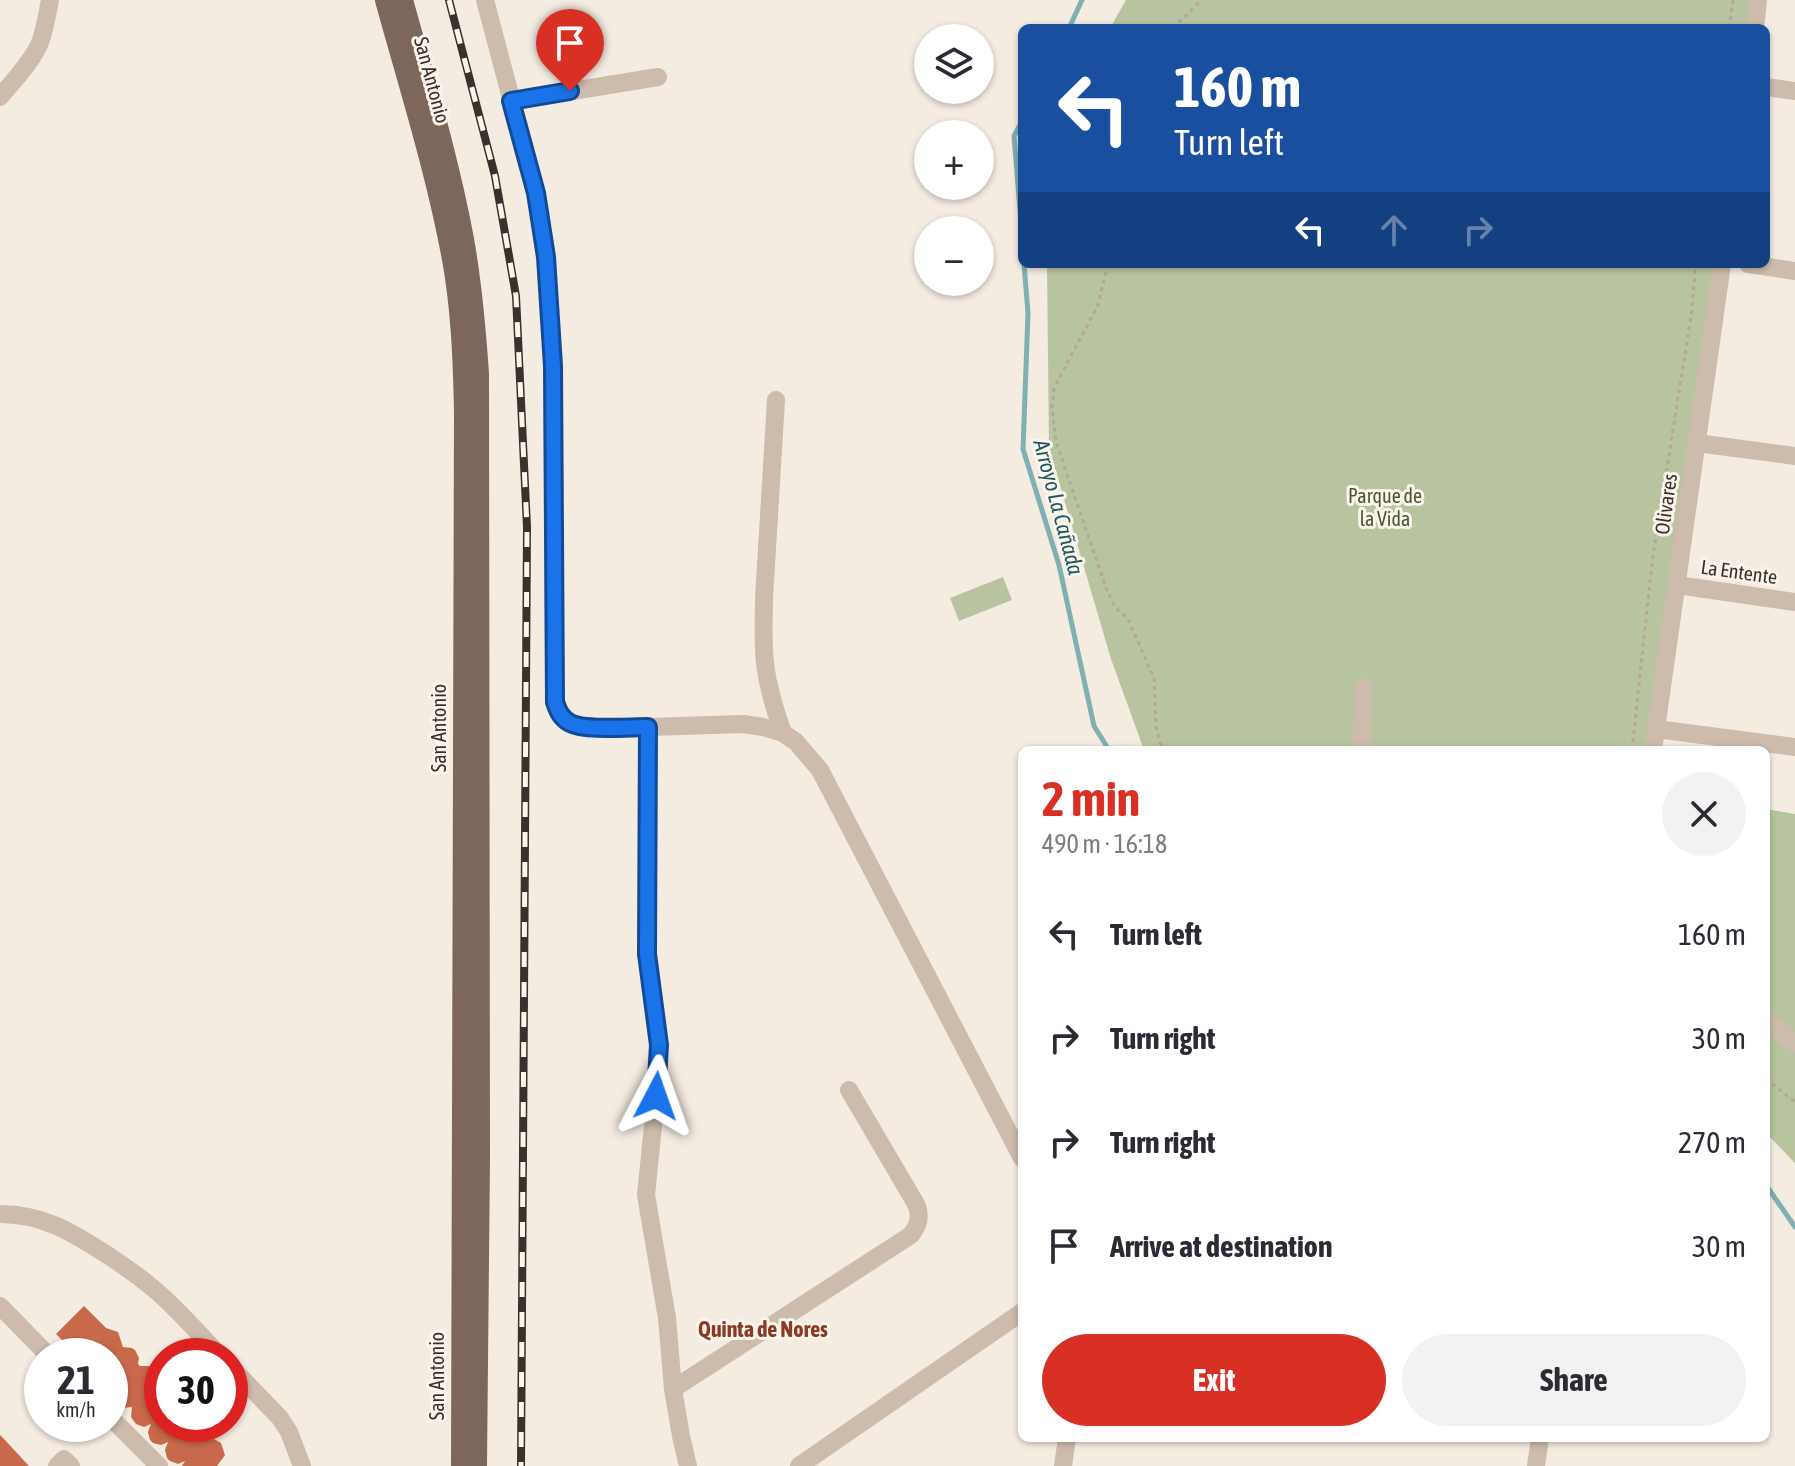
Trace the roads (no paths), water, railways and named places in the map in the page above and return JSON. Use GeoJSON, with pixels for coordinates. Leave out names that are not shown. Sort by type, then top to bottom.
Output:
{"type":"FeatureCollection","features":[{"type":"Feature","properties":{"kind":"main road","name":"San Antonio"},"geometry":{"type":"LineString","coordinates":[[385,0],[438,193],[452,257],[463,357],[461,1466]]}},
{"type":"Feature","properties":{"kind":"main road","name":"San Antonio"},"geometry":{"type":"LineString","coordinates":[[403,0],[440,134],[464,240],[479,374],[480,1156],[477,1466]]}},
{"type":"Feature","properties":{"kind":"street"},"geometry":{"type":"LineString","coordinates":[[0,97],[39,45],[50,0]]}},
{"type":"Feature","properties":{"kind":"street"},"geometry":{"type":"LineString","coordinates":[[485,0],[536,193],[546,257],[553,366],[555,702],[558,712],[572,724],[584,727],[744,724],[783,733],[796,742],[820,770],[1018,1150]]}},
{"type":"Feature","properties":{"kind":"street"},"geometry":{"type":"LineString","coordinates":[[1755,24],[1758,0]]}},
{"type":"Feature","properties":{"kind":"street"},"geometry":{"type":"LineString","coordinates":[[511,101],[658,77]]}},
{"type":"Feature","properties":{"kind":"street"},"geometry":{"type":"LineString","coordinates":[[1770,88],[1795,91]]}},
{"type":"Feature","properties":{"kind":"street"},"geometry":{"type":"LineString","coordinates":[[1770,267],[1795,271]]}},
{"type":"Feature","properties":{"kind":"street","name":"Olivares"},"geometry":{"type":"LineString","coordinates":[[1654,746],[1721,268]]}},
{"type":"Feature","properties":{"kind":"street"},"geometry":{"type":"LineString","coordinates":[[776,400],[764,630],[765,668],[783,733]]}},
{"type":"Feature","properties":{"kind":"street"},"geometry":{"type":"LineString","coordinates":[[1697,443],[1795,456]]}},
{"type":"Feature","properties":{"kind":"street","name":"La Entente"},"geometry":{"type":"LineString","coordinates":[[1677,585],[1795,602]]}},
{"type":"Feature","properties":{"kind":"street"},"geometry":{"type":"LineString","coordinates":[[1361,746],[1364,687]]}},
{"type":"Feature","properties":{"kind":"street"},"geometry":{"type":"LineString","coordinates":[[648,727],[647,954],[658,1031],[659,1067],[646,1195],[667,1318],[673,1389],[688,1466]]}},
{"type":"Feature","properties":{"kind":"street"},"geometry":{"type":"LineString","coordinates":[[1656,729],[1795,747]]}},
{"type":"Feature","properties":{"kind":"street"},"geometry":{"type":"LineString","coordinates":[[1770,1022],[1795,1044]]}},
{"type":"Feature","properties":{"kind":"street"},"geometry":{"type":"LineString","coordinates":[[673,1389],[911,1235],[916,1228],[919,1221],[916,1204],[849,1090]]}},
{"type":"Feature","properties":{"kind":"street"},"geometry":{"type":"LineString","coordinates":[[0,1214],[18,1214],[43,1220],[73,1232],[157,1291],[203,1338]]}},
{"type":"Feature","properties":{"kind":"street"},"geometry":{"type":"LineString","coordinates":[[0,1306],[31,1338]]}},
{"type":"Feature","properties":{"kind":"street"},"geometry":{"type":"LineString","coordinates":[[799,1466],[1018,1315]]}},
{"type":"Feature","properties":{"kind":"street"},"geometry":{"type":"LineString","coordinates":[[248,1385],[280,1418],[302,1466]]}},
{"type":"Feature","properties":{"kind":"street"},"geometry":{"type":"LineString","coordinates":[[128,1435],[159,1466]]}},
{"type":"Feature","properties":{"kind":"street"},"geometry":{"type":"LineString","coordinates":[[1063,1466],[1066,1442]]}},
{"type":"Feature","properties":{"kind":"street"},"geometry":{"type":"LineString","coordinates":[[1536,1466],[1539,1442]]}},
{"type":"Feature","properties":{"kind":"street"},"geometry":{"type":"LineString","coordinates":[[57,1466],[64,1459],[71,1466]]}},
{"type":"Feature","properties":{"kind":"waterway","name":"Arroyo La Cañada"},"geometry":{"type":"LineString","coordinates":[[1071,24],[1082,0]]}},
{"type":"Feature","properties":{"kind":"waterway","name":"Arroyo La Cañada"},"geometry":{"type":"LineString","coordinates":[[1018,128],[1014,136],[1018,186]]}},
{"type":"Feature","properties":{"kind":"waterway","name":"Arroyo La Cañada"},"geometry":{"type":"LineString","coordinates":[[1024,268],[1028,313],[1023,449],[1059,565],[1094,726],[1106,746]]}},
{"type":"Feature","properties":{"kind":"waterway","name":"Arroyo La Cañada"},"geometry":{"type":"LineString","coordinates":[[1770,1191],[1795,1227]]}},
{"type":"Feature","properties":{"kind":"railway"},"geometry":{"type":"LineString","coordinates":[[449,0],[495,176],[516,296],[527,527],[521,1466]]}},
{"type":"Feature","properties":{"kind":"district","name":"Quinta de Nores"},"geometry":{"type":"Point","coordinates":[763,1329]}},
{"type":"Feature","properties":{"kind":"park label","name":"Parque de la Vida"},"geometry":{"type":"Point","coordinates":[1385,508]}}]}
